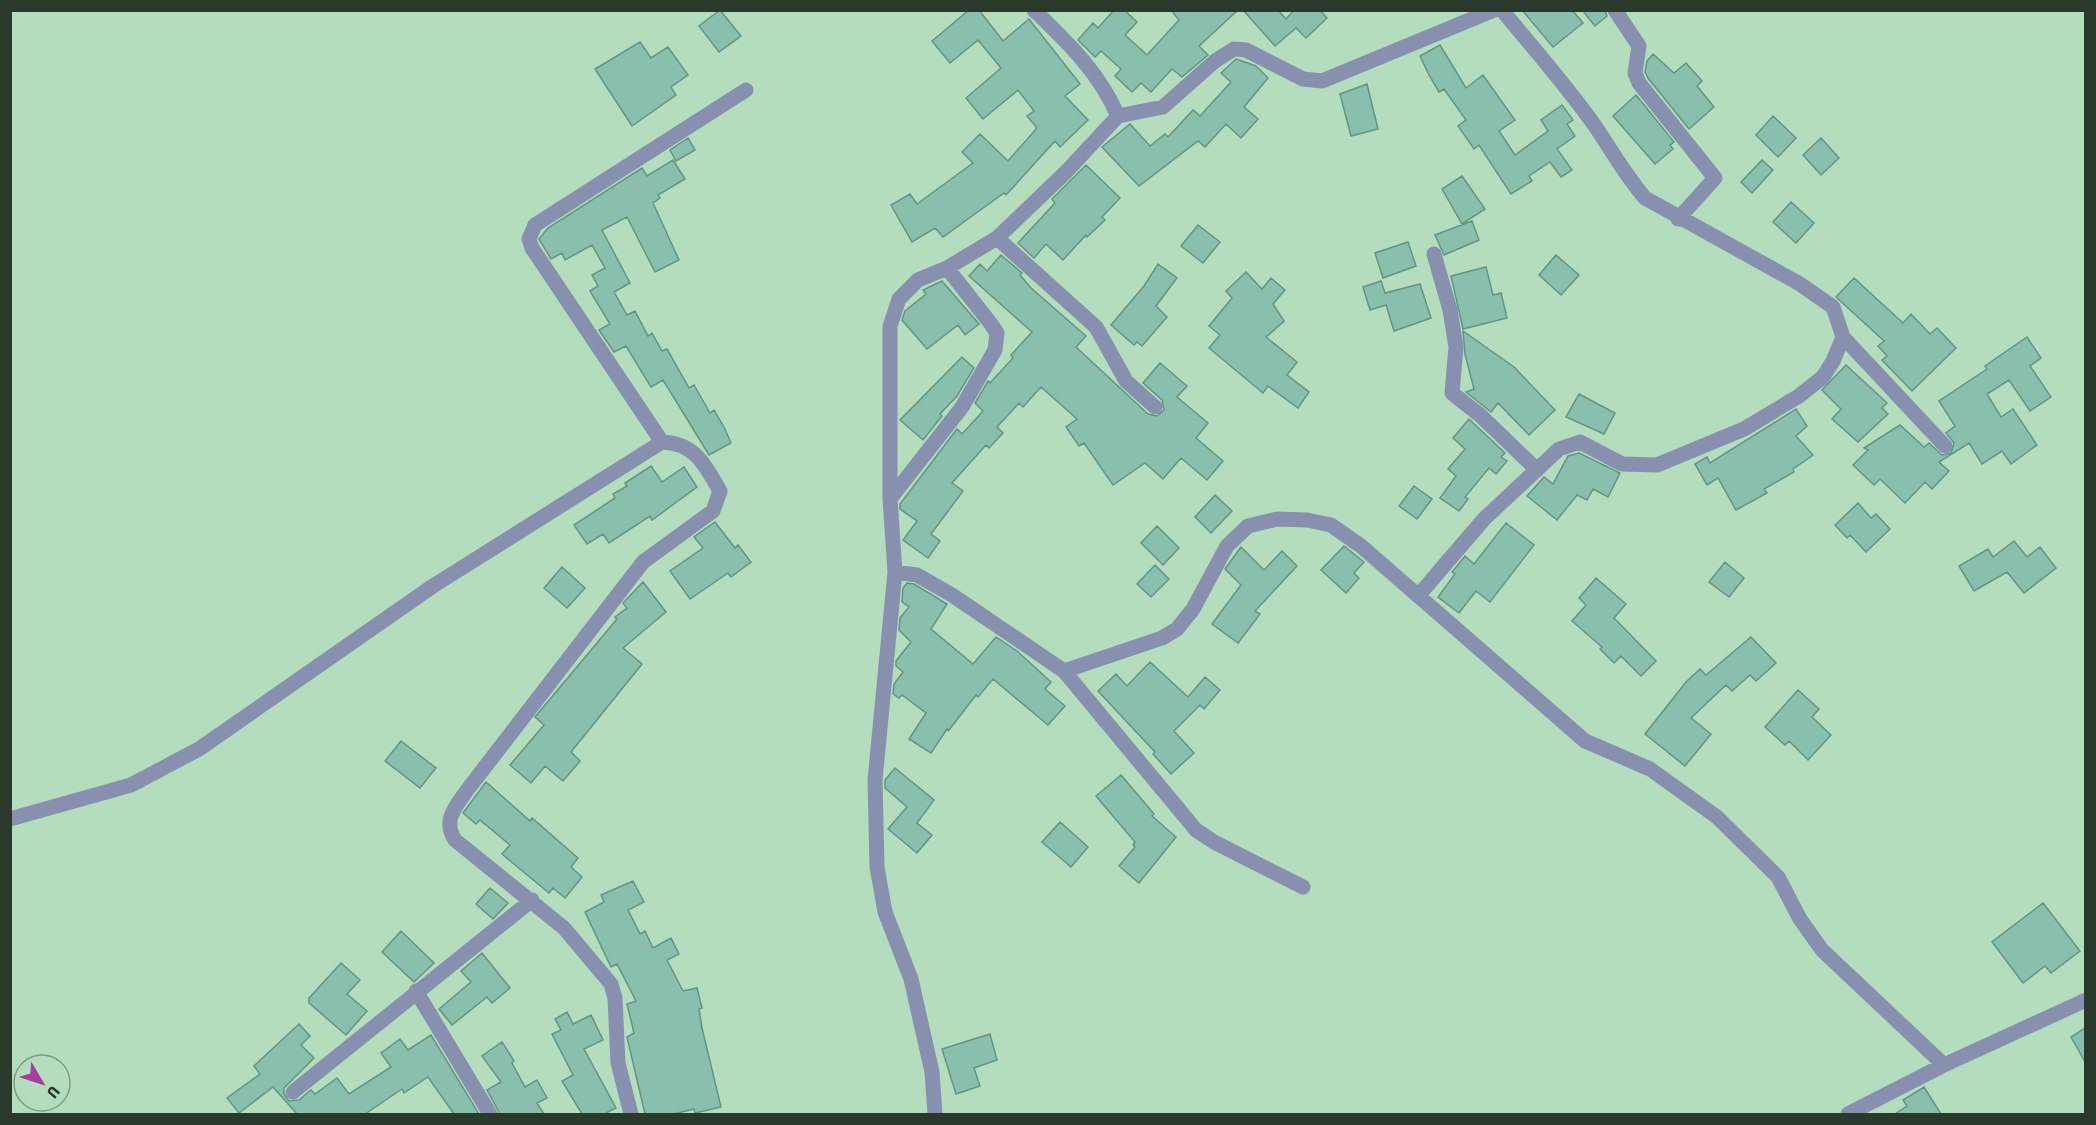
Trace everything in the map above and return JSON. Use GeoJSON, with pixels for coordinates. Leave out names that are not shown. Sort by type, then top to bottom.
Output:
{"type":"FeatureCollection","features":[{"type":"Feature","properties":{"kind":"street"},"geometry":{"type":"LineString","coordinates":[[1034,10],[1080,54],[1106,89],[1118,116]]}},
{"type":"Feature","properties":{"kind":"street"},"geometry":{"type":"LineString","coordinates":[[935,1114],[932,1072],[913,991],[885,912],[877,867],[875,780],[895,572],[890,499],[890,326],[899,299],[918,280],[947,268],[997,238],[1066,172],[1118,116],[1163,107],[1215,61],[1234,49],[1246,50],[1303,79],[1322,81],[1494,10]]}},
{"type":"Feature","properties":{"kind":"street"},"geometry":{"type":"LineString","coordinates":[[1502,10],[1579,105],[1645,198],[1678,219],[1800,284],[1833,307],[1843,337],[1945,446]]}},
{"type":"Feature","properties":{"kind":"street"},"geometry":{"type":"LineString","coordinates":[[1615,10],[1639,46],[1635,73],[1639,83],[1715,178],[1678,219]]}},
{"type":"Feature","properties":{"kind":"street"},"geometry":{"type":"LineString","coordinates":[[662,442],[532,248],[530,233],[536,225],[746,90]]}},
{"type":"Feature","properties":{"kind":"street"},"geometry":{"type":"LineString","coordinates":[[997,238],[1096,327],[1126,381],[1155,408]]}},
{"type":"Feature","properties":{"kind":"street"},"geometry":{"type":"LineString","coordinates":[[1434,254],[1450,310],[1456,346],[1452,393],[1481,416],[1537,470]]}},
{"type":"Feature","properties":{"kind":"street"},"geometry":{"type":"LineString","coordinates":[[890,499],[962,407],[995,350],[997,333],[947,268]]}},
{"type":"Feature","properties":{"kind":"street"},"geometry":{"type":"LineString","coordinates":[[1418,596],[1484,519],[1559,449],[1580,442],[1622,464],[1658,465],[1744,429],[1799,396],[1823,377],[1843,337]]}},
{"type":"Feature","properties":{"kind":"street"},"geometry":{"type":"LineString","coordinates":[[10,819],[131,785],[200,749],[433,586],[662,442],[680,443],[703,461],[720,492],[713,511],[643,561],[468,789],[452,813],[448,829],[455,840],[564,928],[611,984],[615,998],[618,1063],[630,1114]]}},
{"type":"Feature","properties":{"kind":"street"},"geometry":{"type":"LineString","coordinates":[[1064,671],[1162,638],[1178,629],[1192,609],[1227,546],[1248,526],[1277,519],[1331,525],[1361,546],[1586,741],[1650,769],[1717,817],[1778,877],[1800,919],[1822,950],[1944,1065]]}},
{"type":"Feature","properties":{"kind":"street"},"geometry":{"type":"LineString","coordinates":[[895,572],[917,576],[952,595],[1064,671],[1196,830],[1214,842],[1303,887]]}},
{"type":"Feature","properties":{"kind":"street"},"geometry":{"type":"LineString","coordinates":[[293,1092],[532,900]]}},
{"type":"Feature","properties":{"kind":"street"},"geometry":{"type":"LineString","coordinates":[[416,991],[490,1114]]}},
{"type":"Feature","properties":{"kind":"street"},"geometry":{"type":"LineString","coordinates":[[1848,1114],[1944,1065],[2085,1000]]}},
{"type":"Feature","properties":{"kind":"building"},"geometry":{"type":"Polygon","coordinates":[[[720,10],[741,36],[719,52],[699,26],[720,10]]]}},
{"type":"Feature","properties":{"kind":"building"},"geometry":{"type":"Polygon","coordinates":[[[969,10],[979,10],[1003,41],[1029,19],[1080,84],[1065,96],[1088,120],[1060,147],[1055,141],[1006,195],[1004,193],[943,237],[935,228],[912,242],[891,205],[910,194],[917,204],[973,163],[962,152],[980,134],[1008,161],[1037,128],[1027,116],[1034,111],[1018,90],[983,119],[966,98],[1001,68],[978,40],[950,63],[932,41],[969,10]]]}},
{"type":"Feature","properties":{"kind":"building"},"geometry":{"type":"Polygon","coordinates":[[[1114,10],[1124,10],[1137,22],[1125,35],[1147,55],[1179,20],[1171,10],[1238,10],[1199,46],[1208,55],[1182,77],[1172,69],[1151,92],[1141,83],[1132,92],[1115,76],[1121,69],[1101,51],[1095,57],[1078,40],[1093,23],[1098,28],[1114,10]]]}},
{"type":"Feature","properties":{"kind":"building"},"geometry":{"type":"Polygon","coordinates":[[[1243,10],[1278,10],[1286,19],[1294,10],[1320,10],[1327,18],[1306,38],[1296,28],[1275,46],[1243,10]]]}},
{"type":"Feature","properties":{"kind":"building"},"geometry":{"type":"Polygon","coordinates":[[[1522,10],[1572,10],[1583,23],[1553,47],[1522,10]]]}},
{"type":"Feature","properties":{"kind":"building"},"geometry":{"type":"Polygon","coordinates":[[[1582,10],[1605,10],[1607,16],[1595,26],[1582,10]]]}},
{"type":"Feature","properties":{"kind":"building"},"geometry":{"type":"Polygon","coordinates":[[[640,42],[651,58],[668,47],[688,75],[671,87],[676,95],[632,126],[595,69],[640,42]]]}},
{"type":"Feature","properties":{"kind":"building"},"geometry":{"type":"Polygon","coordinates":[[[1440,45],[1466,88],[1483,75],[1515,120],[1499,131],[1515,155],[1548,131],[1541,120],[1562,105],[1573,120],[1567,124],[1575,136],[1557,149],[1572,170],[1561,177],[1550,162],[1529,176],[1532,181],[1511,194],[1479,145],[1474,149],[1458,126],[1466,120],[1444,89],[1439,92],[1429,75],[1420,56],[1440,45]]]}},
{"type":"Feature","properties":{"kind":"building"},"geometry":{"type":"Polygon","coordinates":[[[1653,54],[1674,73],[1686,63],[1702,81],[1697,86],[1714,107],[1689,129],[1645,72],[1647,61],[1653,54]]]}},
{"type":"Feature","properties":{"kind":"building"},"geometry":{"type":"Polygon","coordinates":[[[1236,59],[1256,66],[1268,78],[1244,107],[1258,119],[1241,138],[1226,124],[1205,147],[1198,141],[1139,186],[1102,147],[1130,124],[1150,146],[1165,134],[1168,137],[1193,110],[1200,116],[1231,82],[1221,73],[1236,59]]]}},
{"type":"Feature","properties":{"kind":"building"},"geometry":{"type":"Polygon","coordinates":[[[1367,84],[1378,129],[1351,136],[1340,94],[1367,84]]]}},
{"type":"Feature","properties":{"kind":"building"},"geometry":{"type":"Polygon","coordinates":[[[1636,95],[1674,142],[1670,145],[1673,149],[1655,164],[1613,116],[1636,95]]]}},
{"type":"Feature","properties":{"kind":"building"},"geometry":{"type":"Polygon","coordinates":[[[1773,116],[1796,138],[1778,157],[1756,135],[1773,116]]]}},
{"type":"Feature","properties":{"kind":"building"},"geometry":{"type":"Polygon","coordinates":[[[688,138],[695,150],[676,161],[670,150],[688,138]]]}},
{"type":"Feature","properties":{"kind":"building"},"geometry":{"type":"Polygon","coordinates":[[[1821,138],[1839,158],[1821,175],[1803,155],[1821,138]]]}},
{"type":"Feature","properties":{"kind":"building"},"geometry":{"type":"Polygon","coordinates":[[[673,160],[685,179],[658,195],[660,198],[653,203],[679,260],[655,272],[627,217],[602,230],[630,283],[614,292],[627,315],[635,311],[648,336],[652,333],[662,351],[667,349],[689,388],[694,385],[710,413],[714,410],[724,427],[731,443],[709,455],[663,380],[651,387],[626,346],[614,352],[599,330],[610,324],[590,291],[598,286],[592,275],[605,268],[592,245],[565,260],[562,253],[551,259],[539,239],[548,228],[642,168],[647,176],[673,160]]]}},
{"type":"Feature","properties":{"kind":"building"},"geometry":{"type":"Polygon","coordinates":[[[1762,160],[1773,170],[1752,193],[1741,182],[1762,160]]]}},
{"type":"Feature","properties":{"kind":"building"},"geometry":{"type":"Polygon","coordinates":[[[1086,165],[1120,198],[1102,217],[1105,220],[1087,237],[1086,235],[1063,260],[1046,244],[1034,258],[1018,243],[1055,203],[1052,199],[1086,165]]]}},
{"type":"Feature","properties":{"kind":"building"},"geometry":{"type":"Polygon","coordinates":[[[1462,176],[1485,209],[1462,224],[1442,189],[1462,176]]]}},
{"type":"Feature","properties":{"kind":"building"},"geometry":{"type":"Polygon","coordinates":[[[1791,202],[1814,223],[1796,243],[1773,222],[1791,202]]]}},
{"type":"Feature","properties":{"kind":"building"},"geometry":{"type":"Polygon","coordinates":[[[1472,221],[1479,240],[1444,255],[1435,235],[1472,221]]]}},
{"type":"Feature","properties":{"kind":"building"},"geometry":{"type":"Polygon","coordinates":[[[1198,225],[1220,242],[1203,263],[1181,246],[1198,225]]]}},
{"type":"Feature","properties":{"kind":"building"},"geometry":{"type":"Polygon","coordinates":[[[1408,242],[1416,266],[1383,278],[1375,253],[1408,242]]]}},
{"type":"Feature","properties":{"kind":"building"},"geometry":{"type":"Polygon","coordinates":[[[1001,255],[1022,273],[1020,275],[1031,288],[1086,336],[1076,347],[1148,414],[1157,416],[1164,410],[1162,400],[1143,383],[1160,363],[1187,386],[1177,397],[1208,423],[1196,438],[1223,461],[1207,480],[1181,458],[1163,479],[1145,463],[1113,485],[1084,443],[1079,446],[1066,427],[1077,419],[1041,387],[1023,407],[1019,403],[997,427],[1003,433],[989,448],[986,445],[952,483],[963,491],[931,534],[940,541],[928,558],[903,540],[917,521],[900,509],[900,504],[957,429],[962,434],[983,411],[975,403],[988,381],[990,383],[1013,358],[1011,355],[1032,332],[969,276],[980,264],[987,271],[1001,255]]]}},
{"type":"Feature","properties":{"kind":"building"},"geometry":{"type":"Polygon","coordinates":[[[1556,255],[1579,275],[1561,295],[1539,275],[1556,255]]]}},
{"type":"Feature","properties":{"kind":"building"},"geometry":{"type":"Polygon","coordinates":[[[1158,264],[1177,278],[1156,306],[1167,317],[1142,346],[1137,342],[1134,345],[1111,325],[1144,286],[1158,264]]]}},
{"type":"Feature","properties":{"kind":"building"},"geometry":{"type":"Polygon","coordinates":[[[1486,267],[1493,295],[1501,293],[1507,318],[1463,329],[1451,276],[1486,267]]]}},
{"type":"Feature","properties":{"kind":"building"},"geometry":{"type":"Polygon","coordinates":[[[1246,272],[1262,289],[1271,278],[1285,290],[1273,304],[1284,321],[1266,337],[1297,362],[1287,375],[1309,392],[1298,408],[1268,386],[1263,393],[1209,348],[1220,335],[1209,326],[1232,298],[1226,291],[1246,272]]]}},
{"type":"Feature","properties":{"kind":"building"},"geometry":{"type":"Polygon","coordinates":[[[1854,278],[1903,323],[1911,314],[1930,334],[1937,328],[1956,348],[1912,391],[1882,360],[1887,356],[1878,346],[1884,341],[1836,297],[1854,278]]]}},
{"type":"Feature","properties":{"kind":"building"},"geometry":{"type":"Polygon","coordinates":[[[942,281],[979,324],[965,335],[958,325],[927,349],[902,320],[905,311],[926,294],[923,290],[942,281]]]}},
{"type":"Feature","properties":{"kind":"building"},"geometry":{"type":"Polygon","coordinates":[[[1381,281],[1385,293],[1420,284],[1431,318],[1394,331],[1386,305],[1370,310],[1363,287],[1381,281]]]}},
{"type":"Feature","properties":{"kind":"building"},"geometry":{"type":"Polygon","coordinates":[[[1463,331],[1514,367],[1555,410],[1529,435],[1498,403],[1491,412],[1466,392],[1474,389],[1465,354],[1463,331]]]}},
{"type":"Feature","properties":{"kind":"building"},"geometry":{"type":"Polygon","coordinates":[[[2027,337],[2041,358],[2030,366],[2051,397],[2030,411],[2009,380],[1987,394],[2001,417],[2013,409],[2037,445],[2011,464],[2002,451],[1982,464],[1969,443],[1939,462],[1949,471],[1932,489],[1925,482],[1905,503],[1880,479],[1874,485],[1853,465],[1868,450],[1864,448],[1900,425],[1924,447],[1929,443],[1942,455],[1951,453],[1954,443],[1946,433],[1955,426],[1939,401],[1987,369],[1985,366],[2027,337]]]}},
{"type":"Feature","properties":{"kind":"building"},"geometry":{"type":"Polygon","coordinates":[[[962,357],[974,368],[957,396],[940,414],[942,416],[923,440],[900,420],[962,357]]]}},
{"type":"Feature","properties":{"kind":"building"},"geometry":{"type":"Polygon","coordinates":[[[1846,365],[1887,403],[1882,408],[1888,414],[1858,442],[1832,419],[1841,409],[1822,390],[1846,365]]]}},
{"type":"Feature","properties":{"kind":"building"},"geometry":{"type":"Polygon","coordinates":[[[1579,394],[1615,413],[1604,434],[1566,417],[1579,394]]]}},
{"type":"Feature","properties":{"kind":"building"},"geometry":{"type":"Polygon","coordinates":[[[1796,409],[1807,426],[1796,436],[1813,455],[1793,469],[1794,472],[1764,489],[1767,493],[1736,510],[1718,478],[1707,485],[1695,464],[1707,457],[1710,463],[1796,409]]]}},
{"type":"Feature","properties":{"kind":"building"},"geometry":{"type":"Polygon","coordinates":[[[1469,419],[1505,453],[1501,457],[1507,461],[1496,474],[1489,468],[1465,497],[1468,499],[1459,511],[1440,498],[1456,476],[1448,469],[1465,449],[1453,438],[1469,419]]]}},
{"type":"Feature","properties":{"kind":"building"},"geometry":{"type":"Polygon","coordinates":[[[1579,453],[1620,473],[1608,497],[1593,489],[1587,500],[1577,495],[1557,520],[1527,496],[1544,477],[1553,484],[1568,456],[1579,453]]]}},
{"type":"Feature","properties":{"kind":"building"},"geometry":{"type":"Polygon","coordinates":[[[651,466],[662,482],[684,467],[697,487],[652,520],[650,516],[609,543],[603,534],[587,544],[574,525],[615,498],[613,494],[627,486],[625,483],[651,466]]]}},
{"type":"Feature","properties":{"kind":"building"},"geometry":{"type":"Polygon","coordinates":[[[1414,486],[1432,499],[1417,519],[1399,506],[1414,486]]]}},
{"type":"Feature","properties":{"kind":"building"},"geometry":{"type":"Polygon","coordinates":[[[1215,495],[1232,511],[1211,533],[1195,517],[1215,495]]]}},
{"type":"Feature","properties":{"kind":"building"},"geometry":{"type":"Polygon","coordinates":[[[1858,503],[1871,518],[1876,514],[1890,529],[1866,552],[1850,535],[1847,538],[1835,525],[1858,503]]]}},
{"type":"Feature","properties":{"kind":"building"},"geometry":{"type":"Polygon","coordinates":[[[715,522],[735,548],[738,545],[751,562],[731,577],[728,573],[690,599],[670,571],[703,548],[694,537],[715,522]]]}},
{"type":"Feature","properties":{"kind":"building"},"geometry":{"type":"Polygon","coordinates":[[[1506,523],[1534,545],[1490,602],[1476,591],[1459,613],[1438,597],[1455,574],[1452,572],[1465,556],[1474,564],[1506,523]]]}},
{"type":"Feature","properties":{"kind":"building"},"geometry":{"type":"Polygon","coordinates":[[[1157,526],[1179,548],[1163,565],[1141,543],[1157,526]]]}},
{"type":"Feature","properties":{"kind":"building"},"geometry":{"type":"Polygon","coordinates":[[[2014,541],[2027,557],[2040,547],[2056,568],[2024,593],[2007,572],[1974,591],[1959,566],[1988,549],[1993,557],[2014,541]]]}},
{"type":"Feature","properties":{"kind":"building"},"geometry":{"type":"Polygon","coordinates":[[[1344,546],[1364,562],[1354,573],[1359,578],[1346,593],[1321,570],[1344,546]]]}},
{"type":"Feature","properties":{"kind":"building"},"geometry":{"type":"Polygon","coordinates":[[[1241,547],[1264,570],[1282,551],[1297,566],[1255,611],[1260,614],[1238,643],[1212,624],[1241,585],[1225,569],[1241,547]]]}},
{"type":"Feature","properties":{"kind":"building"},"geometry":{"type":"Polygon","coordinates":[[[1725,562],[1744,578],[1729,597],[1709,582],[1725,562]]]}},
{"type":"Feature","properties":{"kind":"building"},"geometry":{"type":"Polygon","coordinates":[[[1155,565],[1169,579],[1151,597],[1137,584],[1155,565]]]}},
{"type":"Feature","properties":{"kind":"building"},"geometry":{"type":"Polygon","coordinates":[[[562,567],[585,588],[567,608],[544,588],[562,567]]]}},
{"type":"Feature","properties":{"kind":"building"},"geometry":{"type":"Polygon","coordinates":[[[1596,578],[1626,604],[1614,618],[1656,661],[1641,676],[1621,656],[1614,663],[1600,649],[1602,647],[1572,621],[1586,605],[1579,598],[1596,578]]]}},
{"type":"Feature","properties":{"kind":"building"},"geometry":{"type":"Polygon","coordinates":[[[643,582],[666,612],[623,648],[642,664],[571,752],[580,761],[563,781],[545,766],[531,783],[510,765],[544,725],[535,717],[617,619],[615,617],[627,608],[623,603],[643,582]]]}},
{"type":"Feature","properties":{"kind":"building"},"geometry":{"type":"Polygon","coordinates":[[[907,583],[914,584],[947,604],[931,629],[973,664],[996,637],[1017,651],[1051,682],[1045,689],[1065,706],[1048,725],[993,679],[978,697],[976,695],[949,730],[947,729],[931,753],[909,739],[926,713],[902,695],[899,698],[893,694],[894,684],[903,672],[896,666],[896,661],[911,642],[899,630],[900,618],[909,607],[902,602],[903,588],[907,583]]]}},
{"type":"Feature","properties":{"kind":"building"},"geometry":{"type":"Polygon","coordinates":[[[1751,637],[1776,663],[1756,681],[1750,675],[1732,691],[1726,685],[1691,718],[1711,734],[1685,766],[1645,734],[1686,682],[1700,669],[1706,675],[1751,637]]]}},
{"type":"Feature","properties":{"kind":"building"},"geometry":{"type":"Polygon","coordinates":[[[1150,662],[1188,697],[1205,677],[1220,690],[1204,709],[1200,705],[1174,731],[1194,753],[1171,774],[1153,754],[1155,752],[1098,691],[1116,674],[1127,686],[1150,662]]]}},
{"type":"Feature","properties":{"kind":"building"},"geometry":{"type":"Polygon","coordinates":[[[1798,690],[1819,709],[1812,717],[1831,735],[1808,760],[1789,741],[1785,745],[1765,727],[1798,690]]]}},
{"type":"Feature","properties":{"kind":"building"},"geometry":{"type":"Polygon","coordinates":[[[401,741],[436,768],[420,788],[385,761],[401,741]]]}},
{"type":"Feature","properties":{"kind":"building"},"geometry":{"type":"Polygon","coordinates":[[[895,768],[934,800],[917,823],[932,835],[917,853],[888,829],[907,807],[885,788],[885,780],[895,768]]]}},
{"type":"Feature","properties":{"kind":"building"},"geometry":{"type":"Polygon","coordinates":[[[1121,775],[1154,814],[1152,816],[1176,837],[1139,883],[1119,866],[1135,847],[1133,845],[1135,842],[1096,796],[1121,775]]]}},
{"type":"Feature","properties":{"kind":"building"},"geometry":{"type":"Polygon","coordinates":[[[486,782],[530,821],[532,818],[578,858],[571,867],[582,877],[565,898],[553,888],[549,893],[502,854],[510,845],[480,820],[476,824],[463,813],[486,782]]]}},
{"type":"Feature","properties":{"kind":"building"},"geometry":{"type":"Polygon","coordinates":[[[1060,822],[1088,847],[1071,867],[1042,842],[1060,822]]]}},
{"type":"Feature","properties":{"kind":"building"},"geometry":{"type":"Polygon","coordinates":[[[633,881],[644,902],[628,910],[640,934],[645,931],[653,948],[671,938],[679,954],[667,960],[683,991],[697,988],[702,1008],[699,1009],[702,1028],[721,1107],[695,1113],[694,1109],[674,1114],[645,1114],[627,1037],[634,1033],[627,1004],[636,1001],[617,964],[611,967],[585,912],[604,902],[601,895],[633,881]]]}},
{"type":"Feature","properties":{"kind":"building"},"geometry":{"type":"Polygon","coordinates":[[[490,888],[508,903],[493,919],[476,904],[490,888]]]}},
{"type":"Feature","properties":{"kind":"building"},"geometry":{"type":"Polygon","coordinates":[[[2043,903],[2080,951],[2051,973],[2045,966],[2023,983],[1992,942],[2043,903]]]}},
{"type":"Feature","properties":{"kind":"building"},"geometry":{"type":"Polygon","coordinates":[[[401,931],[434,963],[414,982],[382,952],[401,931]]]}},
{"type":"Feature","properties":{"kind":"building"},"geometry":{"type":"Polygon","coordinates":[[[482,953],[510,988],[492,1003],[487,997],[452,1025],[439,1009],[471,982],[461,971],[482,953]]]}},
{"type":"Feature","properties":{"kind":"building"},"geometry":{"type":"Polygon","coordinates":[[[341,963],[360,980],[347,994],[367,1011],[346,1035],[309,1003],[309,998],[341,963]]]}},
{"type":"Feature","properties":{"kind":"building"},"geometry":{"type":"Polygon","coordinates":[[[567,1012],[573,1024],[591,1015],[603,1040],[584,1049],[616,1108],[604,1114],[582,1114],[562,1081],[573,1075],[552,1034],[561,1030],[555,1019],[567,1012]]]}},
{"type":"Feature","properties":{"kind":"building"},"geometry":{"type":"Polygon","coordinates":[[[299,1024],[310,1036],[301,1045],[314,1058],[284,1088],[284,1094],[289,1101],[299,1100],[311,1090],[315,1094],[337,1078],[349,1094],[391,1067],[381,1053],[400,1039],[408,1050],[431,1035],[479,1114],[454,1114],[428,1077],[404,1093],[402,1089],[365,1114],[297,1114],[273,1087],[239,1113],[227,1098],[260,1074],[254,1066],[299,1024]]]}},
{"type":"Feature","properties":{"kind":"building"},"geometry":{"type":"Polygon","coordinates":[[[2085,1028],[2085,1062],[2071,1037],[2085,1028]]]}},
{"type":"Feature","properties":{"kind":"building"},"geometry":{"type":"Polygon","coordinates":[[[990,1034],[997,1060],[974,1068],[980,1086],[956,1094],[942,1049],[990,1034]]]}},
{"type":"Feature","properties":{"kind":"building"},"geometry":{"type":"Polygon","coordinates":[[[502,1042],[514,1061],[512,1063],[525,1087],[537,1080],[547,1098],[537,1103],[544,1114],[500,1114],[487,1090],[501,1082],[482,1056],[502,1042]]]}},
{"type":"Feature","properties":{"kind":"building"},"geometry":{"type":"Polygon","coordinates":[[[1924,1087],[1941,1114],[1895,1114],[1907,1106],[1903,1100],[1924,1087]]]}}]}
